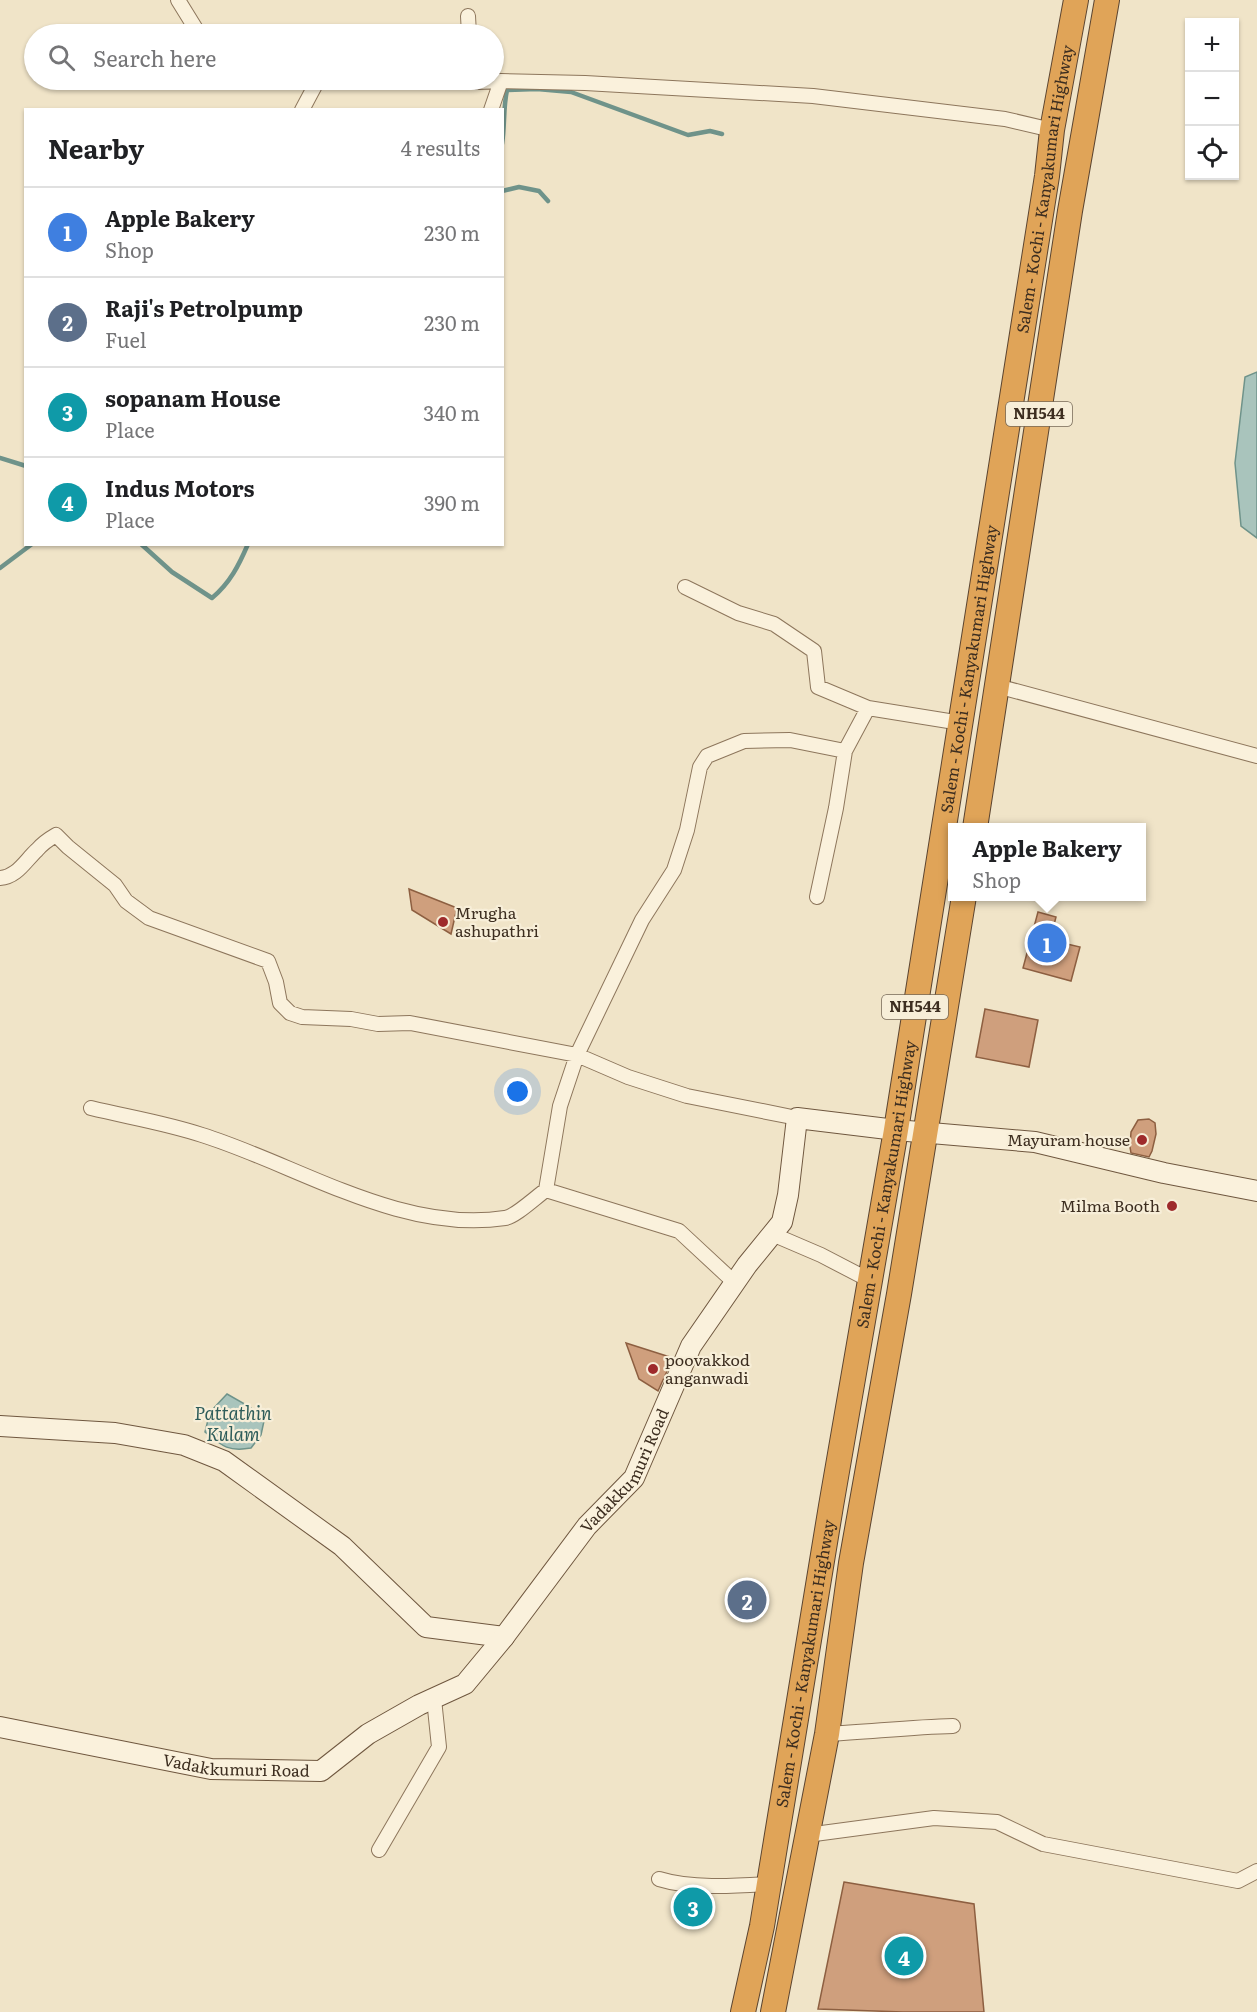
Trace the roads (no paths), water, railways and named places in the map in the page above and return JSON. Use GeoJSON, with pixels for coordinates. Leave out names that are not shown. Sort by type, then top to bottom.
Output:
{"type":"FeatureCollection","features":[{"type":"Feature","properties":{"kind":"highway","name":"Salem - Kochi - Kanyakumari Highway"},"geometry":{"type":"LineString","coordinates":[[743,2012],[762,1926],[896,1130],[1047,176],[1052,129],[1076,0]]}},
{"type":"Feature","properties":{"kind":"highway","name":"Salem - Kochi - Kanyakumari Highway"},"geometry":{"type":"LineString","coordinates":[[976,823],[1070,211],[1107,0]]}},
{"type":"Feature","properties":{"kind":"highway","name":"Salem - Kochi - Kanyakumari Highway"},"geometry":{"type":"LineString","coordinates":[[773,2012],[827,1734],[851,1563],[899,1294],[963,901]]}},
{"type":"Feature","properties":{"kind":"street"},"geometry":{"type":"LineString","coordinates":[[178,0],[193,24]]}},
{"type":"Feature","properties":{"kind":"street"},"geometry":{"type":"LineString","coordinates":[[468,16],[468,24]]}},
{"type":"Feature","properties":{"kind":"street"},"geometry":{"type":"LineString","coordinates":[[504,81],[585,83],[813,96],[1005,119],[1052,129]]}},
{"type":"Feature","properties":{"kind":"street"},"geometry":{"type":"LineString","coordinates":[[303,108],[313,90]]}},
{"type":"Feature","properties":{"kind":"street"},"geometry":{"type":"LineString","coordinates":[[493,108],[498,90]]}},
{"type":"Feature","properties":{"kind":"street"},"geometry":{"type":"LineString","coordinates":[[685,587],[738,613],[774,624],[814,651],[818,687],[868,708],[961,723]]}},
{"type":"Feature","properties":{"kind":"street"},"geometry":{"type":"LineString","coordinates":[[998,686],[1257,756]]}},
{"type":"Feature","properties":{"kind":"street"},"geometry":{"type":"LineString","coordinates":[[817,897],[836,808],[845,751],[868,708]]}},
{"type":"Feature","properties":{"kind":"street"},"geometry":{"type":"LineString","coordinates":[[91,1108],[202,1135],[364,1198],[405,1211],[467,1220],[508,1218],[546,1190],[560,1106],[577,1055],[642,920],[674,870],[687,830],[700,767],[707,756],[744,741],[790,740],[845,751]]}},
{"type":"Feature","properties":{"kind":"street"},"geometry":{"type":"LineString","coordinates":[[0,878],[6,878],[17,872],[38,848],[56,835],[115,885],[126,901],[149,918],[267,961],[276,982],[280,1003],[290,1013],[302,1017],[351,1019],[378,1024],[410,1023],[577,1055],[628,1077],[687,1096],[796,1118],[896,1130],[1035,1142],[1164,1173],[1257,1191]]}},
{"type":"Feature","properties":{"kind":"street","name":"Vadakkumuri Road"},"geometry":{"type":"LineString","coordinates":[[0,1727],[211,1768],[321,1771],[368,1734],[465,1684],[504,1637],[587,1526],[634,1478],[691,1346],[735,1283],[782,1222],[788,1195],[796,1118]]}},
{"type":"Feature","properties":{"kind":"street"},"geometry":{"type":"LineString","coordinates":[[546,1190],[680,1231],[735,1283]]}},
{"type":"Feature","properties":{"kind":"street"},"geometry":{"type":"LineString","coordinates":[[772,1234],[821,1255],[871,1281]]}},
{"type":"Feature","properties":{"kind":"street"},"geometry":{"type":"LineString","coordinates":[[0,1426],[115,1433],[184,1445],[224,1461],[342,1546],[426,1627],[504,1637]]}},
{"type":"Feature","properties":{"kind":"street"},"geometry":{"type":"LineString","coordinates":[[379,1850],[439,1747],[434,1699]]}},
{"type":"Feature","properties":{"kind":"street"},"geometry":{"type":"LineString","coordinates":[[827,1734],[953,1726]]}},
{"type":"Feature","properties":{"kind":"street"},"geometry":{"type":"LineString","coordinates":[[807,1835],[934,1818],[997,1822],[1043,1844],[1238,1881],[1257,1871]]}},
{"type":"Feature","properties":{"kind":"street"},"geometry":{"type":"LineString","coordinates":[[659,1879],[682,1883],[733,1886],[768,1884]]}},
{"type":"Feature","properties":{"kind":"water"},"geometry":{"type":"Polygon","coordinates":[[[1257,372],[1257,538],[1241,526],[1235,463],[1245,377],[1257,372]]]}},
{"type":"Feature","properties":{"kind":"water","name":"Pattathin Kulam"},"geometry":{"type":"Polygon","coordinates":[[[227,1394],[250,1407],[264,1421],[261,1435],[251,1448],[226,1447],[205,1432],[210,1412],[227,1394]]]}},
{"type":"Feature","properties":{"kind":"waterway"},"geometry":{"type":"LineString","coordinates":[[504,117],[507,90],[537,89],[571,92],[688,135],[710,131],[722,134]]}},
{"type":"Feature","properties":{"kind":"waterway"},"geometry":{"type":"LineString","coordinates":[[504,191],[519,187],[539,191],[548,201]]}},
{"type":"Feature","properties":{"kind":"waterway"},"geometry":{"type":"LineString","coordinates":[[0,458],[24,465]]}},
{"type":"Feature","properties":{"kind":"waterway"},"geometry":{"type":"LineString","coordinates":[[0,568],[29,546]]}},
{"type":"Feature","properties":{"kind":"waterway"},"geometry":{"type":"LineString","coordinates":[[143,546],[172,572],[212,598],[233,573],[247,546]]}},
{"type":"Feature","properties":{"kind":"place","name":"Mrugha ashupathri"},"geometry":{"type":"Point","coordinates":[443,922]}},
{"type":"Feature","properties":{"kind":"place","name":"Apple Bakery"},"geometry":{"type":"Point","coordinates":[1047,943]}},
{"type":"Feature","properties":{"kind":"place","name":"Mayuram house"},"geometry":{"type":"Point","coordinates":[1142,1140]}},
{"type":"Feature","properties":{"kind":"place","name":"Milma Booth"},"geometry":{"type":"Point","coordinates":[1172,1206]}},
{"type":"Feature","properties":{"kind":"place","name":"poovakkod anganwadi"},"geometry":{"type":"Point","coordinates":[653,1369]}},
{"type":"Feature","properties":{"kind":"place","name":"Raji's Petrolpump"},"geometry":{"type":"Point","coordinates":[747,1600]}},
{"type":"Feature","properties":{"kind":"place","name":"sopanam House"},"geometry":{"type":"Point","coordinates":[693,1907]}},
{"type":"Feature","properties":{"kind":"place","name":"Indus Motors"},"geometry":{"type":"Point","coordinates":[904,1956]}}]}
